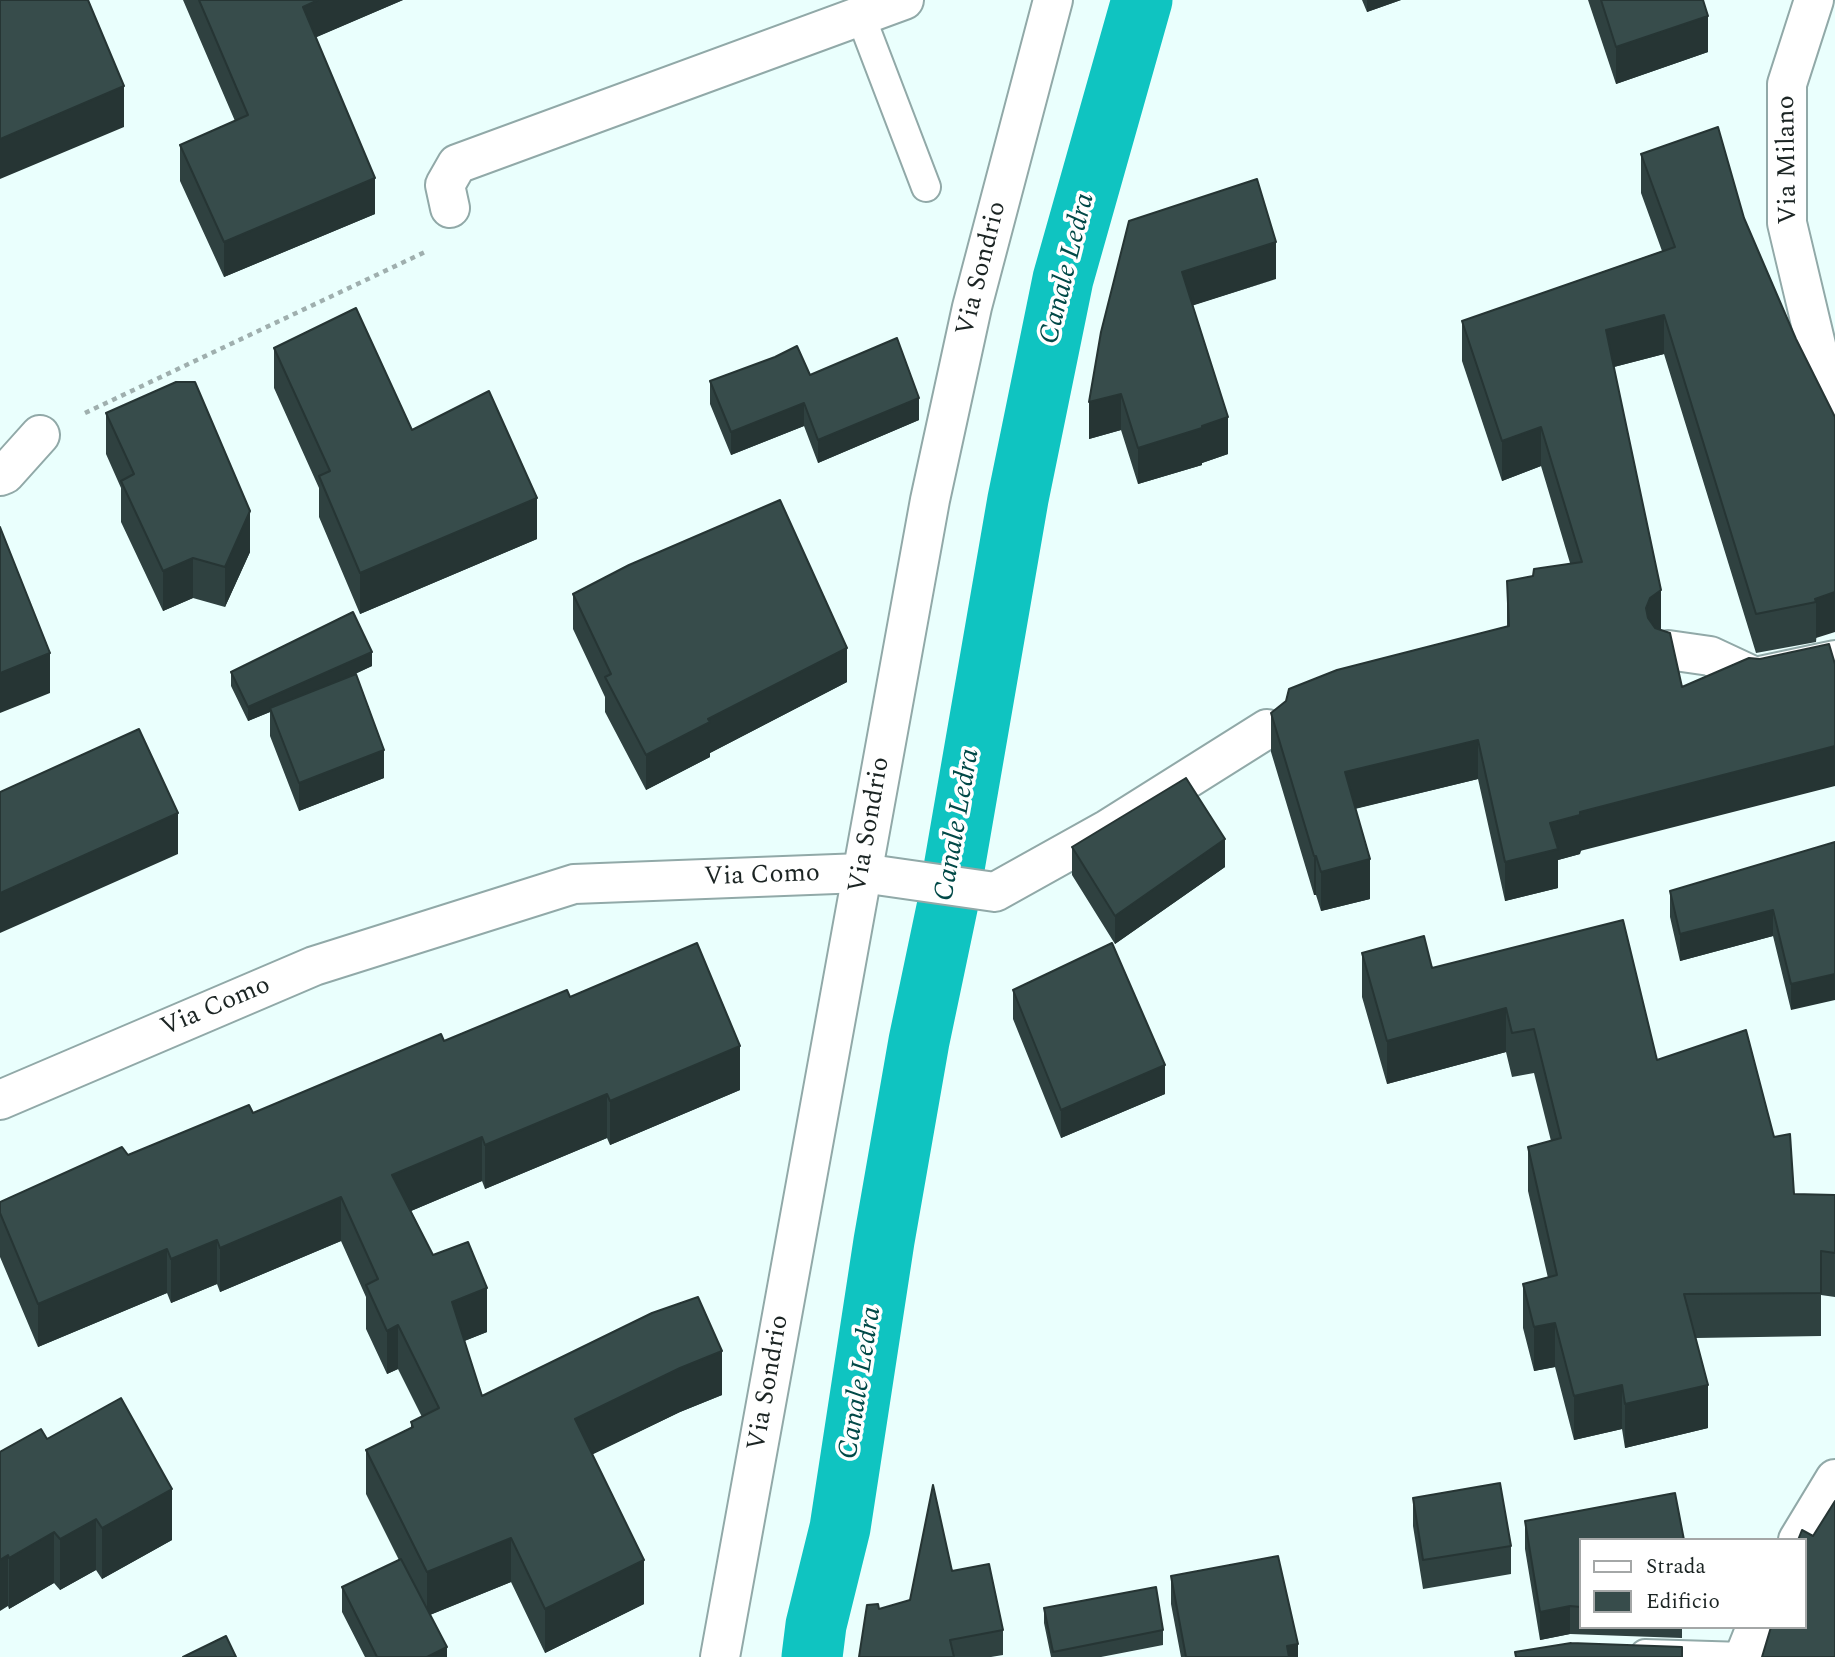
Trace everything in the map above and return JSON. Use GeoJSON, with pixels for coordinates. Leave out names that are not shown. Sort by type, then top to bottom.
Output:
{"type":"FeatureCollection","features":[{"type":"Feature","properties":{"kind":"street"},"geometry":{"type":"LineString","coordinates":[[450,208],[445,185],[457,164],[904,0]]}},
{"type":"Feature","properties":{"kind":"street","name":"Via Sondrio"},"geometry":{"type":"LineString","coordinates":[[720,1657],[930,500],[972,307],[1053,0]]}},
{"type":"Feature","properties":{"kind":"street","name":"Via Milano"},"geometry":{"type":"LineString","coordinates":[[1814,0],[1787,84],[1787,223],[1821,366],[1835,402]]}},
{"type":"Feature","properties":{"kind":"street"},"geometry":{"type":"LineString","coordinates":[[0,476],[5,474],[40,435]]}},
{"type":"Feature","properties":{"kind":"street"},"geometry":{"type":"LineString","coordinates":[[1668,650],[1710,656],[1755,677],[1835,660]]}},
{"type":"Feature","properties":{"kind":"street","name":"Via Como"},"geometry":{"type":"LineString","coordinates":[[0,1100],[314,966],[574,884],[862,873],[995,892],[1108,829],[1267,729]]}},
{"type":"Feature","properties":{"kind":"street"},"geometry":{"type":"LineString","coordinates":[[1799,1538],[1835,1479]]}},
{"type":"Feature","properties":{"kind":"street"},"geometry":{"type":"LineString","coordinates":[[1744,1657],[1755,1629]]}},
{"type":"Feature","properties":{"kind":"lane"},"geometry":{"type":"LineString","coordinates":[[861,17],[926,187]]}},
{"type":"Feature","properties":{"kind":"lane"},"geometry":{"type":"LineString","coordinates":[[1623,1653],[1744,1657]]}},
{"type":"Feature","properties":{"kind":"path"},"geometry":{"type":"LineString","coordinates":[[40,435],[430,250],[450,208]]}},
{"type":"Feature","properties":{"kind":"building"},"geometry":{"type":"Polygon","coordinates":[[[0,0],[88,0],[124,86],[0,139],[0,0]]]}},
{"type":"Feature","properties":{"kind":"building"},"geometry":{"type":"Polygon","coordinates":[[[199,0],[318,0],[303,7],[375,178],[224,242],[180,145],[248,115],[199,0]]]}},
{"type":"Feature","properties":{"kind":"building"},"geometry":{"type":"Polygon","coordinates":[[[1601,0],[1703,0],[1708,16],[1616,47],[1601,0]]]}},
{"type":"Feature","properties":{"kind":"building"},"geometry":{"type":"Polygon","coordinates":[[[1718,127],[1744,218],[1796,339],[1835,417],[1835,592],[1815,599],[1816,602],[1756,614],[1664,315],[1606,330],[1661,590],[1650,598],[1646,608],[1648,618],[1655,628],[1670,633],[1682,687],[1749,658],[1760,659],[1829,644],[1835,664],[1835,746],[1580,812],[1580,815],[1550,823],[1558,849],[1505,862],[1478,740],[1345,772],[1370,859],[1321,872],[1271,713],[1286,701],[1289,689],[1337,670],[1509,626],[1507,581],[1533,576],[1534,569],[1582,562],[1541,427],[1502,441],[1462,321],[1675,247],[1641,154],[1718,127]]]}},
{"type":"Feature","properties":{"kind":"building"},"geometry":{"type":"Polygon","coordinates":[[[1257,179],[1276,242],[1182,272],[1228,417],[1138,448],[1121,394],[1089,402],[1101,332],[1129,221],[1257,179]]]}},
{"type":"Feature","properties":{"kind":"building"},"geometry":{"type":"Polygon","coordinates":[[[356,308],[412,430],[489,391],[537,498],[360,573],[319,476],[330,471],[274,348],[356,308]]]}},
{"type":"Feature","properties":{"kind":"building"},"geometry":{"type":"Polygon","coordinates":[[[897,338],[919,398],[818,440],[804,403],[731,432],[710,381],[797,346],[810,375],[897,338]]]}},
{"type":"Feature","properties":{"kind":"building"},"geometry":{"type":"Polygon","coordinates":[[[176,382],[195,382],[250,511],[225,567],[193,558],[163,571],[121,481],[134,474],[106,413],[176,382]]]}},
{"type":"Feature","properties":{"kind":"building"},"geometry":{"type":"Polygon","coordinates":[[[780,500],[847,648],[708,719],[710,722],[646,755],[605,677],[611,674],[573,594],[629,565],[780,500]]]}},
{"type":"Feature","properties":{"kind":"building"},"geometry":{"type":"Polygon","coordinates":[[[0,527],[50,653],[0,673],[0,527]]]}},
{"type":"Feature","properties":{"kind":"building"},"geometry":{"type":"Polygon","coordinates":[[[353,612],[372,652],[248,707],[231,672],[353,612]]]}},
{"type":"Feature","properties":{"kind":"building"},"geometry":{"type":"Polygon","coordinates":[[[356,674],[384,750],[299,783],[270,708],[356,674]]]}},
{"type":"Feature","properties":{"kind":"building"},"geometry":{"type":"Polygon","coordinates":[[[139,729],[178,813],[0,893],[0,792],[139,729]]]}},
{"type":"Feature","properties":{"kind":"building"},"geometry":{"type":"Polygon","coordinates":[[[1186,778],[1225,839],[1115,916],[1072,847],[1186,778]]]}},
{"type":"Feature","properties":{"kind":"building"},"geometry":{"type":"Polygon","coordinates":[[[1835,842],[1835,974],[1791,984],[1773,910],[1680,934],[1670,891],[1835,842]]]}},
{"type":"Feature","properties":{"kind":"building"},"geometry":{"type":"Polygon","coordinates":[[[1623,920],[1657,1060],[1746,1030],[1774,1137],[1790,1134],[1794,1194],[1835,1195],[1835,1253],[1821,1251],[1821,1293],[1684,1294],[1708,1385],[1625,1404],[1622,1385],[1574,1396],[1555,1323],[1534,1327],[1523,1284],[1557,1275],[1528,1147],[1561,1138],[1534,1029],[1512,1033],[1506,1008],[1387,1041],[1362,953],[1424,936],[1432,968],[1623,920]]]}},
{"type":"Feature","properties":{"kind":"building"},"geometry":{"type":"Polygon","coordinates":[[[697,943],[740,1046],[610,1101],[607,1094],[485,1145],[482,1137],[392,1175],[433,1255],[468,1242],[487,1288],[452,1302],[482,1396],[652,1313],[698,1297],[722,1351],[680,1368],[575,1419],[644,1560],[545,1609],[511,1538],[427,1572],[366,1450],[413,1427],[411,1422],[439,1408],[398,1325],[387,1331],[366,1285],[378,1279],[341,1197],[220,1248],[217,1240],[171,1259],[167,1249],[38,1304],[0,1213],[0,1202],[122,1147],[128,1155],[249,1105],[253,1113],[441,1034],[444,1041],[567,990],[570,997],[697,943]]]}},
{"type":"Feature","properties":{"kind":"building"},"geometry":{"type":"Polygon","coordinates":[[[1112,943],[1165,1065],[1061,1110],[1013,990],[1112,943]]]}},
{"type":"Feature","properties":{"kind":"building"},"geometry":{"type":"Polygon","coordinates":[[[121,1398],[172,1489],[102,1528],[96,1519],[60,1539],[54,1532],[9,1558],[8,1555],[0,1560],[0,1452],[41,1429],[47,1439],[121,1398]]]}},
{"type":"Feature","properties":{"kind":"building"},"geometry":{"type":"Polygon","coordinates":[[[1500,1483],[1511,1546],[1423,1560],[1413,1498],[1500,1483]]]}},
{"type":"Feature","properties":{"kind":"building"},"geometry":{"type":"Polygon","coordinates":[[[933,1485],[952,1571],[989,1564],[1003,1630],[950,1640],[954,1657],[859,1657],[867,1605],[878,1604],[879,1609],[910,1600],[933,1485]]]}},
{"type":"Feature","properties":{"kind":"building"},"geometry":{"type":"Polygon","coordinates":[[[1675,1493],[1684,1538],[1580,1538],[1580,1607],[1570,1606],[1540,1612],[1525,1521],[1675,1493]]]}},
{"type":"Feature","properties":{"kind":"building"},"geometry":{"type":"Polygon","coordinates":[[[1835,1501],[1835,1657],[1762,1657],[1770,1629],[1807,1629],[1807,1538],[1799,1538],[1802,1530],[1813,1536],[1835,1501]]]}},
{"type":"Feature","properties":{"kind":"building"},"geometry":{"type":"Polygon","coordinates":[[[1278,1556],[1298,1644],[1287,1646],[1289,1657],[1186,1657],[1171,1576],[1278,1556]]]}},
{"type":"Feature","properties":{"kind":"building"},"geometry":{"type":"Polygon","coordinates":[[[401,1559],[447,1647],[427,1657],[377,1657],[342,1587],[401,1559]]]}},
{"type":"Feature","properties":{"kind":"building"},"geometry":{"type":"Polygon","coordinates":[[[1156,1587],[1163,1630],[1053,1652],[1044,1608],[1156,1587]]]}},
{"type":"Feature","properties":{"kind":"building"},"geometry":{"type":"Polygon","coordinates":[[[226,1636],[236,1657],[183,1657],[226,1636]]]}},
{"type":"Feature","properties":{"kind":"building"},"geometry":{"type":"Polygon","coordinates":[[[1571,1643],[1682,1647],[1682,1657],[1516,1657],[1515,1652],[1571,1643]]]}},
{"type":"Feature","properties":{"kind":"waterway","name":"Canale Ledra"},"geometry":{"type":"LineString","coordinates":[[812,1657],[816,1625],[840,1528],[884,1241],[919,1041],[948,903],[1018,499],[1063,279],[1142,0]]}}]}
